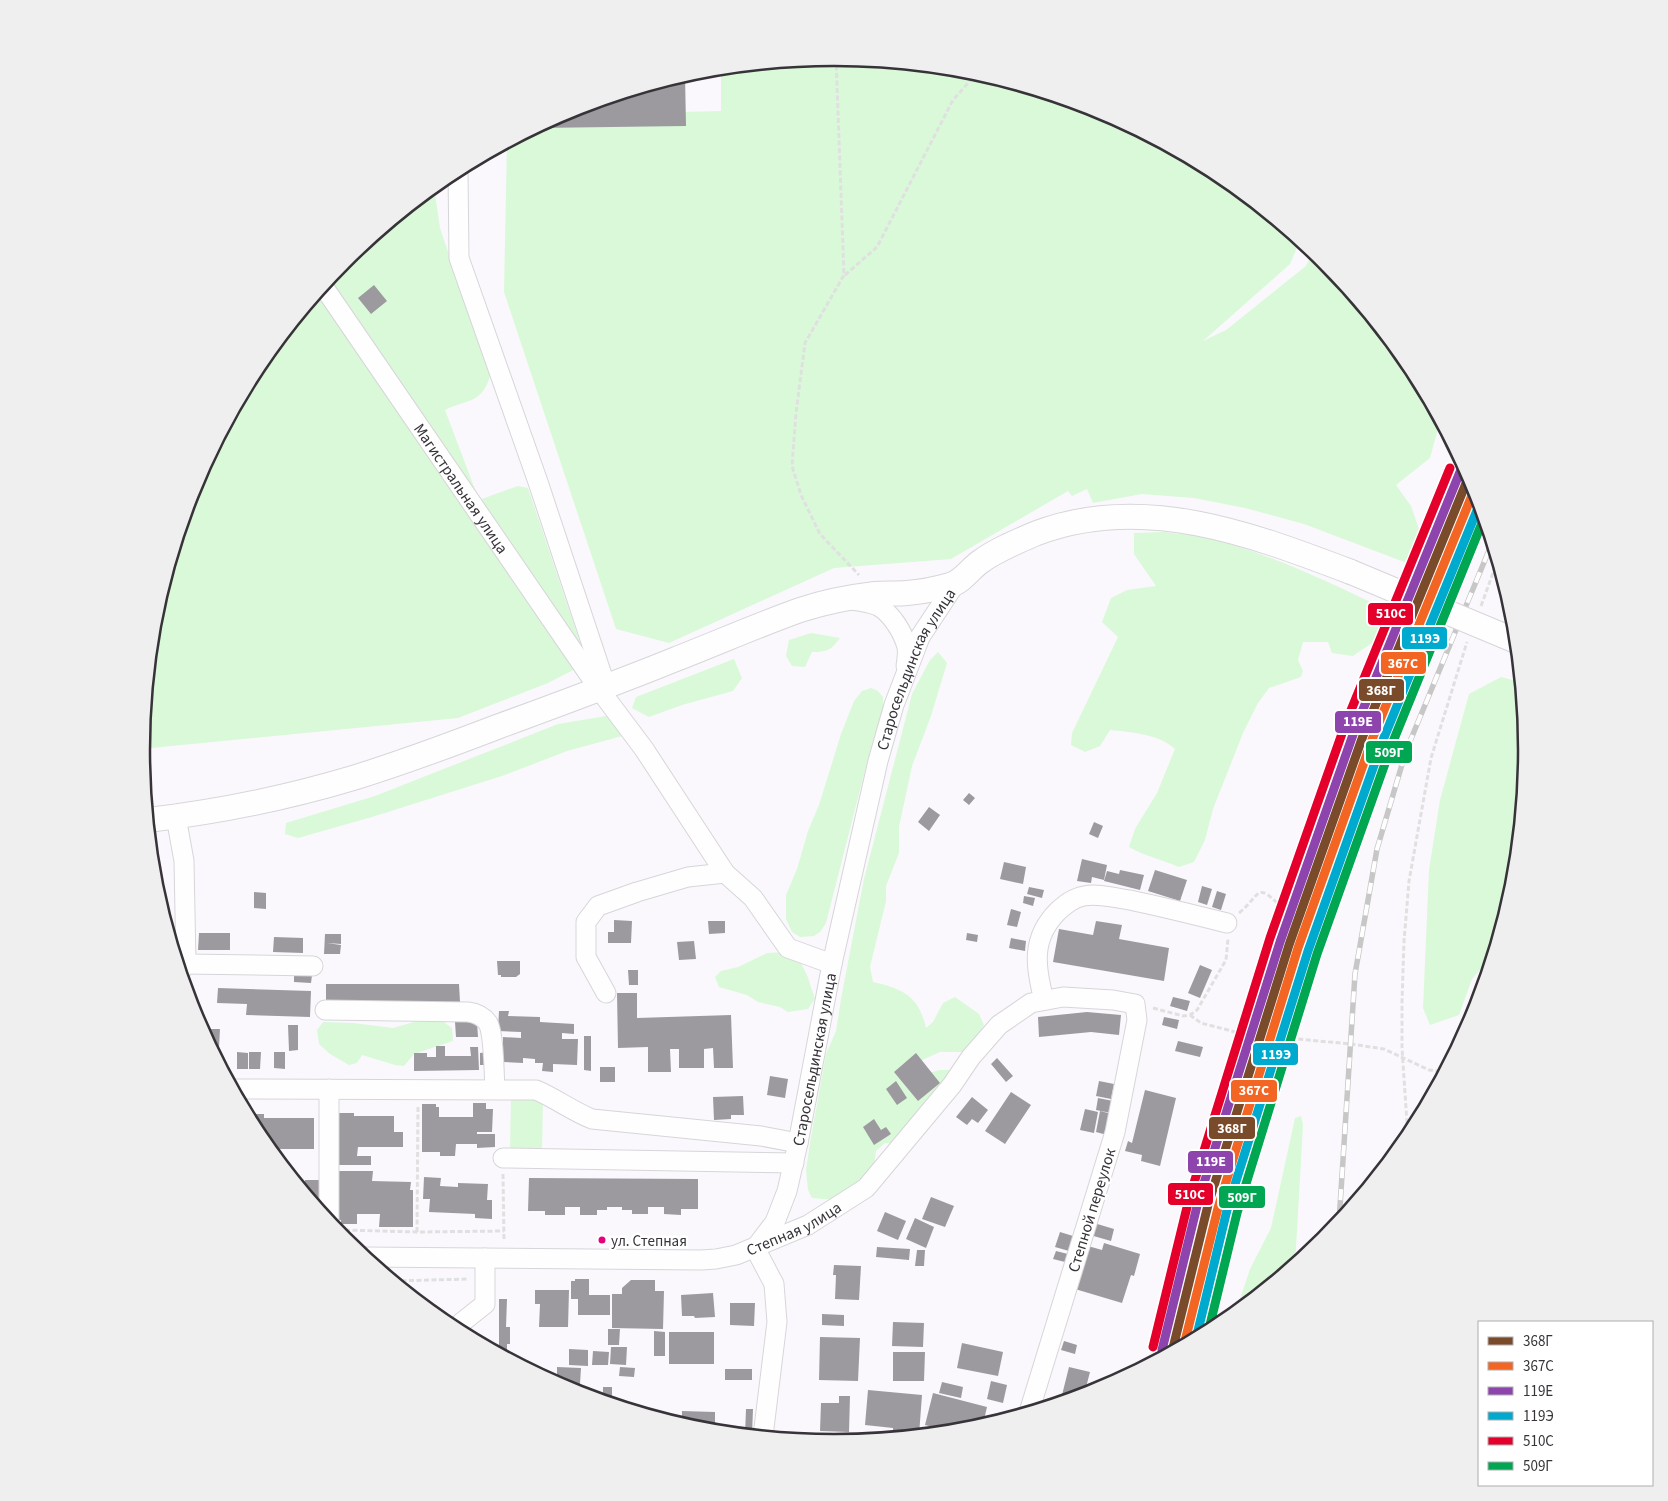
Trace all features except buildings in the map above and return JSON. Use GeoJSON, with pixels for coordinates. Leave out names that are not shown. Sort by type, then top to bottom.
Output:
{"type":"FeatureCollection","features":[{"type":"Feature","properties":{"kind":"main road","name":"Старосельдинская улица"},"geometry":{"type":"LineString","coordinates":[[955,584],[980,562],[1012,544],[1030,536],[1073,523],[1113,517],[1193,522],[1279,545],[1351,572],[1508,638]]}},
{"type":"Feature","properties":{"kind":"main road"},"geometry":{"type":"LineString","coordinates":[[154,819],[275,798],[354,778],[603,688],[802,610],[843,599],[877,594],[908,593],[955,584]]}},
{"type":"Feature","properties":{"kind":"street"},"geometry":{"type":"LineString","coordinates":[[458,179],[459,258],[538,482],[603,688]]}},
{"type":"Feature","properties":{"kind":"street","name":"Магистральная улица"},"geometry":{"type":"LineString","coordinates":[[327,292],[603,688],[725,873],[753,898],[788,948],[832,964]]}},
{"type":"Feature","properties":{"kind":"street","name":"Старосельдинская улица"},"geometry":{"type":"LineString","coordinates":[[755,1248],[775,1222],[787,1191],[832,964],[878,761],[894,705],[905,672],[920,637],[955,584]]}},
{"type":"Feature","properties":{"kind":"street"},"geometry":{"type":"LineString","coordinates":[[843,599],[864,601],[886,612],[899,629],[906,647],[905,672]]}},
{"type":"Feature","properties":{"kind":"street"},"geometry":{"type":"LineString","coordinates":[[176,816],[184,861],[183,961]]}},
{"type":"Feature","properties":{"kind":"street"},"geometry":{"type":"LineString","coordinates":[[606,993],[586,957],[586,922],[598,906],[688,877],[725,873]]}},
{"type":"Feature","properties":{"kind":"street"},"geometry":{"type":"LineString","coordinates":[[1044,1000],[1038,977],[1036,954],[1040,938],[1051,919],[1069,901],[1084,896],[1100,895],[1150,904],[1227,923]]}},
{"type":"Feature","properties":{"kind":"street"},"geometry":{"type":"LineString","coordinates":[[185,968],[313,966]]}},
{"type":"Feature","properties":{"kind":"street","name":"Степная улица"},"geometry":{"type":"LineString","coordinates":[[375,1257],[701,1260],[736,1255],[808,1225],[866,1188],[952,1085],[971,1057],[999,1025],[1031,1002],[1063,997],[1113,1000],[1135,1004]]}},
{"type":"Feature","properties":{"kind":"street","name":"Степной переулок"},"geometry":{"type":"LineString","coordinates":[[1031,1405],[1115,1132],[1137,1020],[1135,1004]]}},
{"type":"Feature","properties":{"kind":"street"},"geometry":{"type":"LineString","coordinates":[[326,1010],[468,1012],[478,1014],[488,1024],[490,1030],[495,1089]]}},
{"type":"Feature","properties":{"kind":"street"},"geometry":{"type":"LineString","coordinates":[[239,1089],[536,1090],[578,1114],[592,1119],[761,1136],[798,1143]]}},
{"type":"Feature","properties":{"kind":"street"},"geometry":{"type":"LineString","coordinates":[[329,1089],[337,1220]]}},
{"type":"Feature","properties":{"kind":"street"},"geometry":{"type":"LineString","coordinates":[[503,1158],[794,1163]]}},
{"type":"Feature","properties":{"kind":"street"},"geometry":{"type":"LineString","coordinates":[[755,1248],[774,1284],[778,1322],[764,1431]]}},
{"type":"Feature","properties":{"kind":"street"},"geometry":{"type":"LineString","coordinates":[[461,1324],[485,1304],[485,1258]]}},
{"type":"Feature","properties":{"kind":"path"},"geometry":{"type":"LineString","coordinates":[[836,66],[844,276]]}},
{"type":"Feature","properties":{"kind":"path"},"geometry":{"type":"LineString","coordinates":[[877,594],[820,534],[802,495],[792,466],[796,413],[805,344],[844,276],[876,247],[953,100],[971,80]]}},
{"type":"Feature","properties":{"kind":"path"},"geometry":{"type":"LineString","coordinates":[[1480,607],[1494,571]]}},
{"type":"Feature","properties":{"kind":"path"},"geometry":{"type":"LineString","coordinates":[[1407,1124],[1402,1002],[1404,941],[1409,881],[1430,758],[1470,634]]}},
{"type":"Feature","properties":{"kind":"path"},"geometry":{"type":"LineString","coordinates":[[1135,1004],[1183,1016],[1190,1015],[1197,1010],[1226,960],[1227,923],[1260,892],[1271,896],[1283,909]]}},
{"type":"Feature","properties":{"kind":"path"},"geometry":{"type":"LineString","coordinates":[[1190,1015],[1201,1023],[1243,1034],[1365,1045],[1384,1049],[1403,1057],[1413,1064],[1438,1071]]}},
{"type":"Feature","properties":{"kind":"path"},"geometry":{"type":"LineString","coordinates":[[418,1089],[418,1232]]}},
{"type":"Feature","properties":{"kind":"path"},"geometry":{"type":"LineString","coordinates":[[503,1158],[505,1258]]}},
{"type":"Feature","properties":{"kind":"path"},"geometry":{"type":"LineString","coordinates":[[343,1226],[418,1232],[504,1231]]}},
{"type":"Feature","properties":{"kind":"path"},"geometry":{"type":"LineString","coordinates":[[402,1281],[485,1278]]}},
{"type":"Feature","properties":{"kind":"green space"},"geometry":{"type":"Polygon","coordinates":[[[834,66],[923,72],[967,79],[1011,90],[1096,118],[1176,158],[1214,182],[1251,208],[1297,247],[1290,264],[1203,341],[1226,330],[1306,266],[1309,259],[1348,299],[1377,334],[1403,370],[1438,429],[1430,458],[1396,485],[1411,506],[1419,529],[1412,565],[1304,524],[1245,508],[1194,498],[1142,494],[1093,503],[1087,489],[1072,496],[1068,491],[951,559],[834,568],[669,643],[616,629],[504,292],[507,150],[582,114],[721,111],[721,76],[789,68],[834,66]]]}},
{"type":"Feature","properties":{"kind":"green space"},"geometry":{"type":"Polygon","coordinates":[[[435,195],[440,228],[490,376],[483,392],[478,396],[445,410],[479,500],[518,486],[528,488],[587,663],[548,683],[458,718],[150,748],[151,706],[156,661],[173,573],[186,531],[220,448],[241,408],[265,370],[320,299],[383,236],[435,195]]]}},
{"type":"Feature","properties":{"kind":"green space"},"geometry":{"type":"Polygon","coordinates":[[[1165,532],[1203,537],[1274,559],[1388,610],[1372,643],[1353,656],[1332,653],[1328,642],[1303,642],[1298,660],[1303,671],[1301,677],[1269,688],[1258,703],[1243,733],[1213,809],[1205,840],[1194,862],[1179,867],[1129,847],[1135,829],[1157,793],[1175,749],[1153,737],[1110,730],[1100,746],[1085,752],[1071,745],[1072,733],[1118,637],[1102,622],[1111,598],[1127,590],[1156,586],[1134,554],[1134,533],[1165,532]]]}},
{"type":"Feature","properties":{"kind":"green space"},"geometry":{"type":"Polygon","coordinates":[[[811,633],[840,638],[829,650],[812,652],[805,667],[792,666],[786,656],[789,640],[811,633]]]}},
{"type":"Feature","properties":{"kind":"green space"},"geometry":{"type":"Polygon","coordinates":[[[938,652],[947,663],[931,716],[912,766],[899,827],[899,853],[886,886],[886,901],[870,967],[873,982],[901,991],[914,1001],[923,1017],[926,1028],[933,1022],[943,1003],[955,997],[979,1014],[984,1025],[965,1052],[940,1052],[920,1061],[926,1074],[939,1070],[955,1070],[898,1144],[885,1143],[876,1151],[873,1172],[867,1174],[835,1200],[812,1198],[808,1190],[806,1170],[811,1137],[826,1054],[836,1031],[864,879],[912,694],[930,660],[938,652]]]}},
{"type":"Feature","properties":{"kind":"green space"},"geometry":{"type":"Polygon","coordinates":[[[734,659],[742,678],[733,691],[682,705],[649,717],[632,708],[636,697],[734,659]]]}},
{"type":"Feature","properties":{"kind":"green space"},"geometry":{"type":"Polygon","coordinates":[[[1501,677],[1514,680],[1518,750],[1517,795],[1512,840],[1495,928],[1483,966],[1472,979],[1459,1015],[1430,1025],[1423,1008],[1429,870],[1440,800],[1469,694],[1501,677]]]}},
{"type":"Feature","properties":{"kind":"green space"},"geometry":{"type":"Polygon","coordinates":[[[871,688],[878,691],[883,697],[883,710],[872,743],[826,923],[820,932],[814,936],[800,937],[792,932],[786,919],[786,895],[797,869],[808,831],[819,805],[841,734],[854,701],[862,691],[871,688]]]}},
{"type":"Feature","properties":{"kind":"green space"},"geometry":{"type":"Polygon","coordinates":[[[606,716],[626,735],[567,751],[505,775],[372,817],[298,838],[285,834],[286,823],[375,796],[558,724],[606,716]]]}},
{"type":"Feature","properties":{"kind":"green space"},"geometry":{"type":"Polygon","coordinates":[[[785,952],[799,959],[807,975],[815,999],[808,1009],[788,1012],[780,1007],[758,1002],[747,995],[719,987],[715,977],[721,971],[738,967],[767,953],[785,952]]]}},
{"type":"Feature","properties":{"kind":"green space"},"geometry":{"type":"Polygon","coordinates":[[[441,1020],[452,1028],[453,1041],[414,1054],[404,1066],[362,1055],[357,1063],[349,1065],[330,1054],[319,1044],[317,1030],[323,1022],[353,1023],[393,1028],[414,1022],[441,1020]]]}},
{"type":"Feature","properties":{"kind":"green space"},"geometry":{"type":"Polygon","coordinates":[[[511,1097],[543,1098],[542,1150],[510,1150],[511,1097]]]}},
{"type":"Feature","properties":{"kind":"green space"},"geometry":{"type":"Polygon","coordinates":[[[1301,1116],[1303,1125],[1296,1255],[1239,1301],[1250,1269],[1271,1228],[1295,1118],[1301,1116]]]}},
{"type":"Feature","properties":{"kind":"railway"},"geometry":{"type":"LineString","coordinates":[[1340,1211],[1355,974],[1377,849],[1406,751],[1488,552]]}},
{"type":"Feature","properties":{"kind":"transit line","name":"510С"},"geometry":{"type":"LineString","coordinates":[[1153,1347],[1189,1199],[1270,938],[1345,725],[1450,468]]}},
{"type":"Feature","properties":{"kind":"transit line","name":"119Е"},"geometry":{"type":"LineString","coordinates":[[1162,1350],[1198,1202],[1280,942],[1355,729],[1459,474]]}},
{"type":"Feature","properties":{"kind":"transit line","name":"368Г"},"geometry":{"type":"LineString","coordinates":[[1174,1344],[1208,1205],[1289,945],[1364,733],[1465,486]]}},
{"type":"Feature","properties":{"kind":"transit line","name":"367С"},"geometry":{"type":"LineString","coordinates":[[1186,1337],[1218,1208],[1298,948],[1373,737],[1470,500]]}},
{"type":"Feature","properties":{"kind":"transit line","name":"119Э"},"geometry":{"type":"LineString","coordinates":[[1198,1329],[1227,1210],[1308,951],[1383,740],[1476,514]]}},
{"type":"Feature","properties":{"kind":"transit line","name":"509Г"},"geometry":{"type":"LineString","coordinates":[[1211,1321],[1237,1213],[1317,954],[1392,744],[1480,527]]}},
{"type":"Feature","properties":{"kind":"place","name":"ул. Степная"},"geometry":{"type":"Point","coordinates":[602,1240]}}]}
